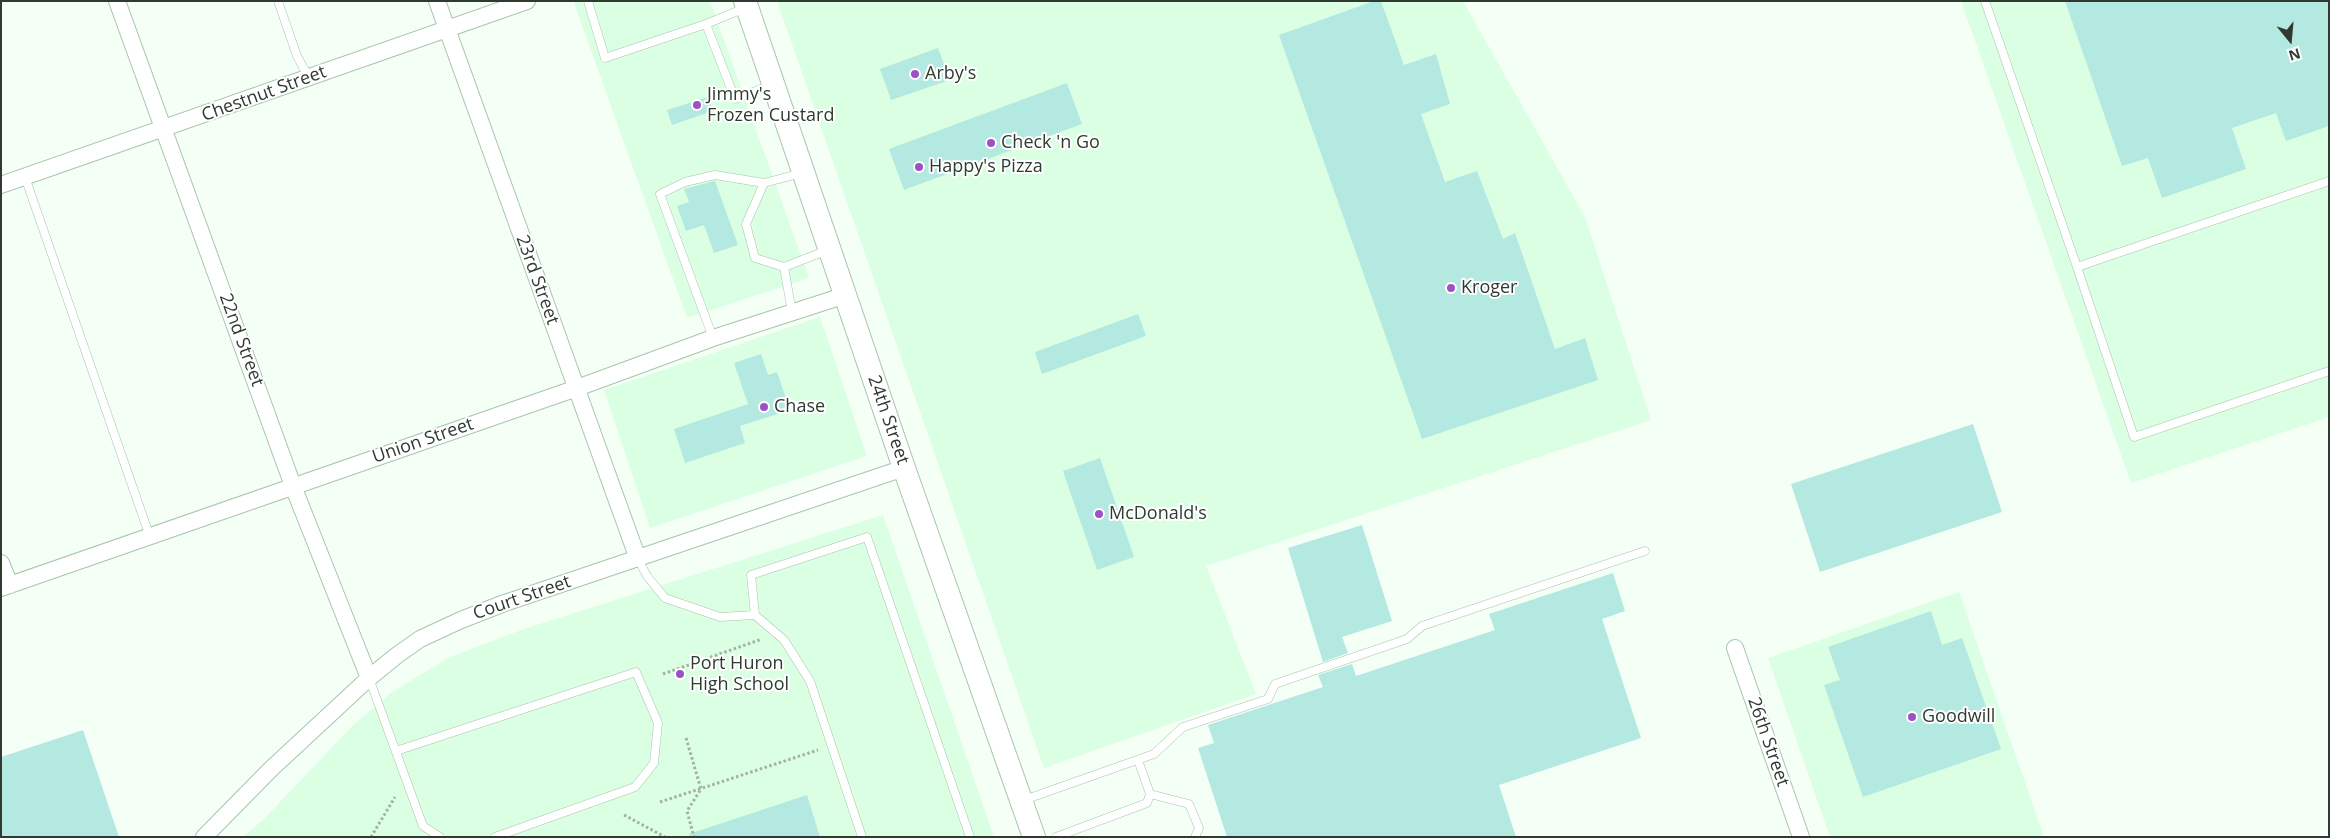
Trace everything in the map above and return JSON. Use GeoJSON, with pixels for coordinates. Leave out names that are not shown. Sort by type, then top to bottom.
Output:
{"type":"FeatureCollection","features":[{"type":"Feature","properties":{"kind":"street","name":"22nd Street"},"geometry":{"type":"LineString","coordinates":[[117,1],[293,486],[369,678]]}},
{"type":"Feature","properties":{"kind":"street","name":"23rd Street"},"geometry":{"type":"LineString","coordinates":[[437,1],[638,559]]}},
{"type":"Feature","properties":{"kind":"street","name":"Chestnut Street"},"geometry":{"type":"LineString","coordinates":[[1,185],[164,130],[527,1]]}},
{"type":"Feature","properties":{"kind":"street","name":"24th Street"},"geometry":{"type":"LineString","coordinates":[[746,4],[904,468],[1034,837]]}},
{"type":"Feature","properties":{"kind":"street","name":"Union Street"},"geometry":{"type":"LineString","coordinates":[[5,587],[577,388],[713,338],[846,295]]}},
{"type":"Feature","properties":{"kind":"street","name":"Court Street"},"geometry":{"type":"LineString","coordinates":[[204,837],[271,770],[369,678],[420,639],[461,620],[904,468]]}},
{"type":"Feature","properties":{"kind":"street"},"geometry":{"type":"LineString","coordinates":[[1,563],[5,587]]}},
{"type":"Feature","properties":{"kind":"street","name":"26th Street"},"geometry":{"type":"LineString","coordinates":[[1735,648],[1801,837]]}},
{"type":"Feature","properties":{"kind":"lane"},"geometry":{"type":"LineString","coordinates":[[278,1],[297,56],[309,78]]}},
{"type":"Feature","properties":{"kind":"lane"},"geometry":{"type":"LineString","coordinates":[[588,1],[605,58],[706,24],[746,4]]}},
{"type":"Feature","properties":{"kind":"lane"},"geometry":{"type":"LineString","coordinates":[[1985,1],[2134,437],[2329,371]]}},
{"type":"Feature","properties":{"kind":"lane"},"geometry":{"type":"LineString","coordinates":[[706,24],[735,99],[773,84]]}},
{"type":"Feature","properties":{"kind":"lane"},"geometry":{"type":"LineString","coordinates":[[713,338],[660,194],[685,182],[715,175],[764,183],[804,172]]}},
{"type":"Feature","properties":{"kind":"lane"},"geometry":{"type":"LineString","coordinates":[[25,177],[150,537]]}},
{"type":"Feature","properties":{"kind":"lane"},"geometry":{"type":"LineString","coordinates":[[2077,267],[2329,181]]}},
{"type":"Feature","properties":{"kind":"lane"},"geometry":{"type":"LineString","coordinates":[[764,183],[746,224],[755,258],[784,267],[830,249]]}},
{"type":"Feature","properties":{"kind":"lane"},"geometry":{"type":"LineString","coordinates":[[784,267],[792,312]]}},
{"type":"Feature","properties":{"kind":"lane"},"geometry":{"type":"LineString","coordinates":[[862,837],[810,682],[784,640],[755,615],[751,575],[867,537],[970,837]]}},
{"type":"Feature","properties":{"kind":"lane"},"geometry":{"type":"LineString","coordinates":[[1021,801],[1154,754],[1183,727],[1268,699],[1274,684],[1407,639],[1422,626],[1645,551]]}},
{"type":"Feature","properties":{"kind":"lane"},"geometry":{"type":"LineString","coordinates":[[638,559],[647,576],[665,598],[720,617],[755,615]]}},
{"type":"Feature","properties":{"kind":"lane"},"geometry":{"type":"LineString","coordinates":[[396,751],[636,672],[658,723],[654,763],[635,786],[495,837]]}},
{"type":"Feature","properties":{"kind":"lane"},"geometry":{"type":"LineString","coordinates":[[369,678],[424,826],[440,837]]}},
{"type":"Feature","properties":{"kind":"lane"},"geometry":{"type":"LineString","coordinates":[[1056,837],[1147,803],[1150,794],[1138,760]]}},
{"type":"Feature","properties":{"kind":"lane"},"geometry":{"type":"LineString","coordinates":[[1150,794],[1189,804],[1200,828],[1195,837]]}},
{"type":"Feature","properties":{"kind":"path"},"geometry":{"type":"LineString","coordinates":[[663,674],[763,638]]}},
{"type":"Feature","properties":{"kind":"path"},"geometry":{"type":"LineString","coordinates":[[686,738],[701,788],[687,811],[694,837]]}},
{"type":"Feature","properties":{"kind":"path"},"geometry":{"type":"LineString","coordinates":[[660,802],[818,750]]}},
{"type":"Feature","properties":{"kind":"path"},"geometry":{"type":"LineString","coordinates":[[371,837],[395,797]]}},
{"type":"Feature","properties":{"kind":"path"},"geometry":{"type":"LineString","coordinates":[[624,815],[665,837]]}},
{"type":"Feature","properties":{"kind":"shaded area"},"geometry":{"type":"Polygon","coordinates":[[[579,1],[710,1],[809,278],[687,318],[574,3],[579,1]]]}},
{"type":"Feature","properties":{"kind":"shaded area"},"geometry":{"type":"Polygon","coordinates":[[[777,1],[1463,1],[1585,217],[1651,420],[1206,566],[1256,694],[1044,768],[777,1]]]}},
{"type":"Feature","properties":{"kind":"shaded area"},"geometry":{"type":"Polygon","coordinates":[[[1961,1],[2329,1],[2329,417],[2131,483],[1961,1]]]}},
{"type":"Feature","properties":{"kind":"shaded area"},"geometry":{"type":"Polygon","coordinates":[[[820,317],[867,456],[650,528],[604,390],[820,317]]]}},
{"type":"Feature","properties":{"kind":"shaded area","name":"Port Huron High School"},"geometry":{"type":"Polygon","coordinates":[[[883,515],[994,837],[243,837],[263,820],[352,726],[392,692],[450,657],[524,629],[883,515]]]}},
{"type":"Feature","properties":{"kind":"shaded area"},"geometry":{"type":"Polygon","coordinates":[[[1959,592],[2044,837],[1830,837],[1768,658],[1959,592]]]}},
{"type":"Feature","properties":{"kind":"building","name":"Kroger"},"geometry":{"type":"Polygon","coordinates":[[[1374,1],[1381,1],[1404,65],[1436,54],[1450,104],[1421,114],[1445,182],[1477,171],[1503,239],[1515,233],[1555,349],[1585,338],[1598,380],[1422,439],[1279,35],[1374,1]]]}},
{"type":"Feature","properties":{"kind":"building"},"geometry":{"type":"Polygon","coordinates":[[[2065,1],[2329,1],[2329,126],[2286,141],[2276,113],[2232,128],[2246,169],[2162,198],[2148,158],[2122,166],[2065,1]]]}},
{"type":"Feature","properties":{"kind":"building","name":"Arby's"},"geometry":{"type":"Polygon","coordinates":[[[938,48],[950,80],[891,100],[880,69],[938,48]]]}},
{"type":"Feature","properties":{"kind":"building"},"geometry":{"type":"Polygon","coordinates":[[[1067,83],[1082,124],[904,190],[889,149],[1067,83]]]}},
{"type":"Feature","properties":{"kind":"building","name":"Jimmy's Frozen Custard"},"geometry":{"type":"Polygon","coordinates":[[[708,97],[713,111],[672,125],[667,110],[708,97]]]}},
{"type":"Feature","properties":{"kind":"building"},"geometry":{"type":"Polygon","coordinates":[[[715,181],[738,245],[714,253],[704,225],[686,231],[677,206],[689,202],[684,189],[715,181]]]}},
{"type":"Feature","properties":{"kind":"building"},"geometry":{"type":"Polygon","coordinates":[[[1138,314],[1146,336],[1042,374],[1035,352],[1138,314]]]}},
{"type":"Feature","properties":{"kind":"building","name":"Chase"},"geometry":{"type":"Polygon","coordinates":[[[761,354],[768,375],[777,372],[790,410],[740,426],[745,443],[685,463],[674,429],[748,404],[734,363],[761,354]]]}},
{"type":"Feature","properties":{"kind":"building"},"geometry":{"type":"Polygon","coordinates":[[[1973,424],[2002,512],[1820,572],[1791,484],[1973,424]]]}},
{"type":"Feature","properties":{"kind":"building","name":"McDonald's"},"geometry":{"type":"Polygon","coordinates":[[[1100,458],[1134,557],[1097,570],[1063,471],[1100,458]]]}},
{"type":"Feature","properties":{"kind":"building"},"geometry":{"type":"Polygon","coordinates":[[[1362,525],[1392,621],[1342,637],[1348,653],[1323,662],[1288,548],[1362,525]]]}},
{"type":"Feature","properties":{"kind":"building"},"geometry":{"type":"Polygon","coordinates":[[[1613,573],[1625,611],[1602,619],[1641,738],[1499,785],[1516,837],[1227,837],[1198,748],[1214,743],[1208,725],[1323,687],[1318,675],[1352,664],[1356,676],[1495,630],[1489,614],[1613,573]]]}},
{"type":"Feature","properties":{"kind":"building","name":"Goodwill"},"geometry":{"type":"Polygon","coordinates":[[[1931,611],[1942,645],[1962,638],[2001,749],[1863,797],[1824,685],[1840,680],[1828,647],[1931,611]]]}},
{"type":"Feature","properties":{"kind":"building"},"geometry":{"type":"Polygon","coordinates":[[[83,730],[119,837],[1,837],[1,757],[83,730]]]}},
{"type":"Feature","properties":{"kind":"building"},"geometry":{"type":"Polygon","coordinates":[[[807,795],[820,837],[690,837],[689,834],[807,795]]]}},
{"type":"Feature","properties":{"kind":"place","name":"Arby's"},"geometry":{"type":"Point","coordinates":[915,74]}},
{"type":"Feature","properties":{"kind":"place","name":"Jimmy's Frozen Custard"},"geometry":{"type":"Point","coordinates":[697,105]}},
{"type":"Feature","properties":{"kind":"place","name":"Check 'n Go"},"geometry":{"type":"Point","coordinates":[991,143]}},
{"type":"Feature","properties":{"kind":"place","name":"Happy's Pizza"},"geometry":{"type":"Point","coordinates":[919,167]}},
{"type":"Feature","properties":{"kind":"place","name":"Kroger"},"geometry":{"type":"Point","coordinates":[1451,288]}},
{"type":"Feature","properties":{"kind":"place","name":"Chase"},"geometry":{"type":"Point","coordinates":[764,407]}},
{"type":"Feature","properties":{"kind":"place","name":"McDonald's"},"geometry":{"type":"Point","coordinates":[1099,514]}},
{"type":"Feature","properties":{"kind":"place","name":"Port Huron High School"},"geometry":{"type":"Point","coordinates":[680,674]}},
{"type":"Feature","properties":{"kind":"place","name":"Goodwill"},"geometry":{"type":"Point","coordinates":[1912,717]}}]}
